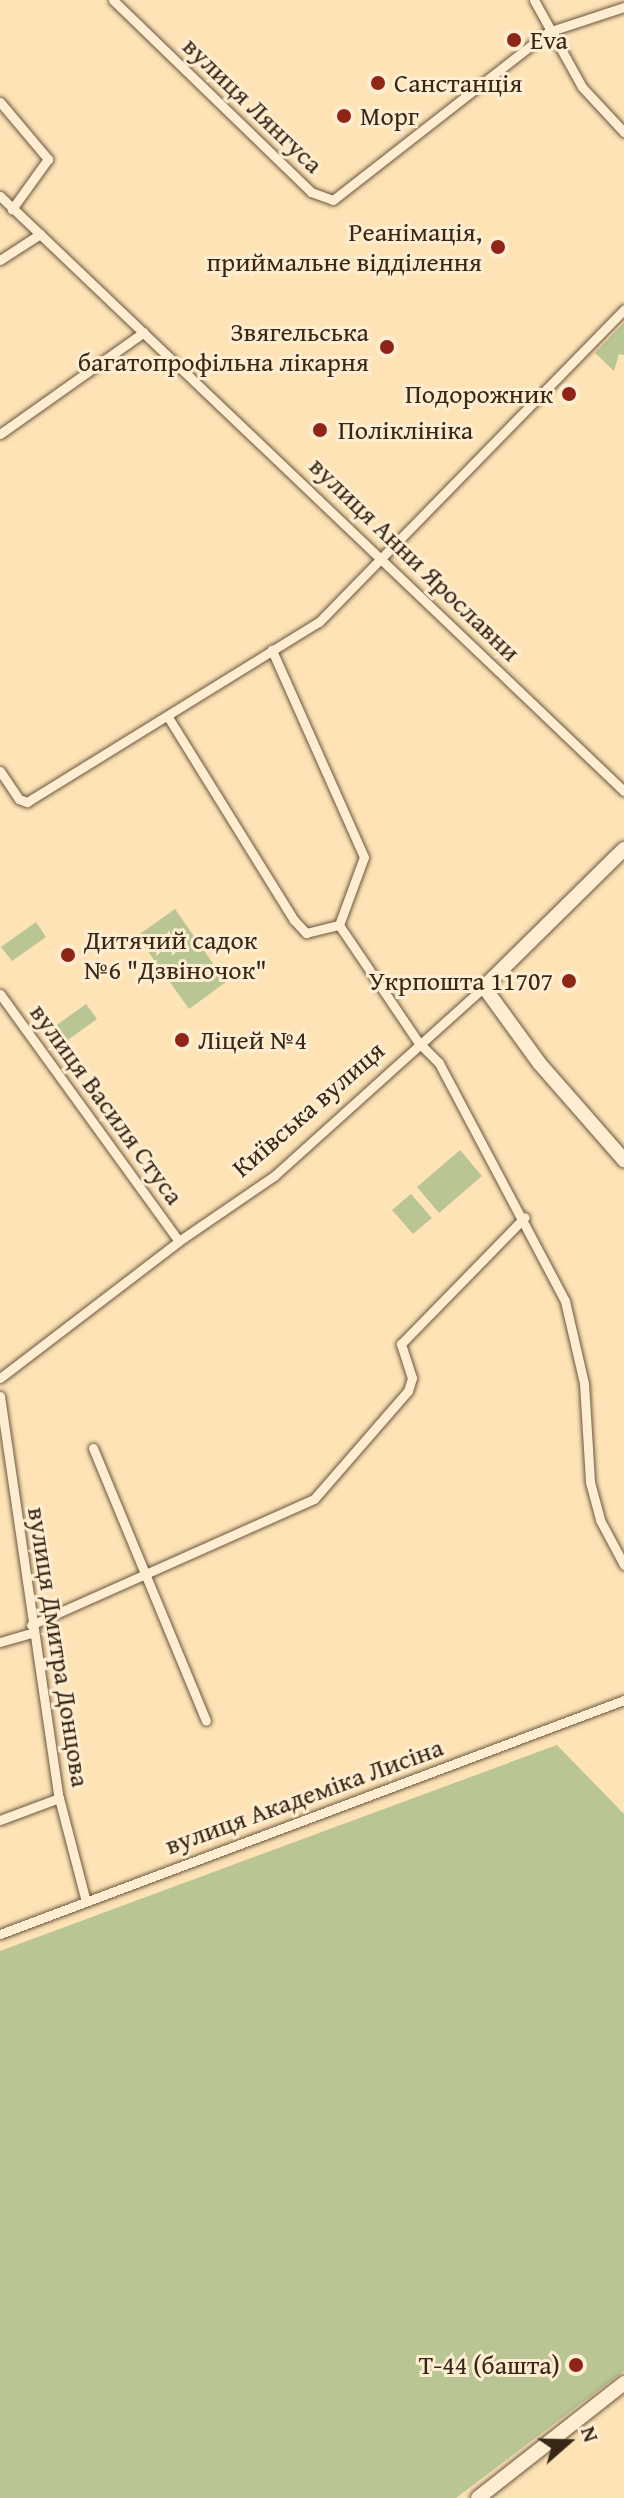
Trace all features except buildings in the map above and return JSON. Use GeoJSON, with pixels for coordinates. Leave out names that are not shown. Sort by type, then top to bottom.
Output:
{"type":"FeatureCollection","features":[{"type":"Feature","properties":{"kind":"main road","name":"Київська вулиця"},"geometry":{"type":"LineString","coordinates":[[484,987],[624,849]]}},
{"type":"Feature","properties":{"kind":"main road"},"geometry":{"type":"LineString","coordinates":[[484,987],[540,1064],[624,1160]]}},
{"type":"Feature","properties":{"kind":"main road"},"geometry":{"type":"LineString","coordinates":[[478,2498],[624,2383]]}},
{"type":"Feature","properties":{"kind":"street","name":"вулиця Лянгуса"},"geometry":{"type":"LineString","coordinates":[[113,0],[311,192],[333,200],[548,32]]}},
{"type":"Feature","properties":{"kind":"street"},"geometry":{"type":"LineString","coordinates":[[534,0],[548,32],[582,87],[624,132]]}},
{"type":"Feature","properties":{"kind":"street"},"geometry":{"type":"LineString","coordinates":[[548,32],[624,7]]}},
{"type":"Feature","properties":{"kind":"street"},"geometry":{"type":"LineString","coordinates":[[0,102],[48,159],[12,209]]}},
{"type":"Feature","properties":{"kind":"street","name":"вулиця Анни Ярославни"},"geometry":{"type":"LineString","coordinates":[[0,196],[382,556],[624,791]]}},
{"type":"Feature","properties":{"kind":"street"},"geometry":{"type":"LineString","coordinates":[[0,260],[40,234]]}},
{"type":"Feature","properties":{"kind":"street"},"geometry":{"type":"LineString","coordinates":[[0,771],[19,799],[27,802],[319,622],[624,309]]}},
{"type":"Feature","properties":{"kind":"street"},"geometry":{"type":"LineString","coordinates":[[0,434],[144,332]]}},
{"type":"Feature","properties":{"kind":"street"},"geometry":{"type":"LineString","coordinates":[[272,650],[364,857],[339,925]]}},
{"type":"Feature","properties":{"kind":"street"},"geometry":{"type":"LineString","coordinates":[[168,717],[294,920],[306,933],[339,925]]}},
{"type":"Feature","properties":{"kind":"street"},"geometry":{"type":"LineString","coordinates":[[339,925],[419,1043],[447,1075],[525,1217],[565,1301],[584,1383],[590,1482],[600,1520],[624,1565]]}},
{"type":"Feature","properties":{"kind":"street","name":"Київська вулиця"},"geometry":{"type":"LineString","coordinates":[[0,1378],[179,1241],[274,1176],[484,987]]}},
{"type":"Feature","properties":{"kind":"street","name":"вулиця Василя Стуса"},"geometry":{"type":"LineString","coordinates":[[0,994],[179,1241]]}},
{"type":"Feature","properties":{"kind":"street"},"geometry":{"type":"LineString","coordinates":[[0,1642],[314,1499],[408,1391],[412,1378],[401,1344],[525,1217]]}},
{"type":"Feature","properties":{"kind":"street","name":"вулиця Дмитра Донцова"},"geometry":{"type":"LineString","coordinates":[[0,1396],[31,1629],[59,1798],[86,1902]]}},
{"type":"Feature","properties":{"kind":"street"},"geometry":{"type":"LineString","coordinates":[[93,1448],[206,1721]]}},
{"type":"Feature","properties":{"kind":"street","name":"вулиця Академіка Лисіна"},"geometry":{"type":"LineString","coordinates":[[0,1934],[624,1700]]}},
{"type":"Feature","properties":{"kind":"street"},"geometry":{"type":"LineString","coordinates":[[0,1820],[59,1798]]}},
{"type":"Feature","properties":{"kind":"green space"},"geometry":{"type":"Polygon","coordinates":[[[624,323],[624,355],[619,354],[614,371],[595,353],[624,323]]]}},
{"type":"Feature","properties":{"kind":"green space"},"geometry":{"type":"Polygon","coordinates":[[[175,909],[226,982],[189,1009],[137,936],[175,909]]]}},
{"type":"Feature","properties":{"kind":"green space"},"geometry":{"type":"Polygon","coordinates":[[[36,922],[46,937],[12,961],[1,947],[36,922]]]}},
{"type":"Feature","properties":{"kind":"green space"},"geometry":{"type":"Polygon","coordinates":[[[86,1004],[97,1019],[65,1042],[54,1027],[86,1004]]]}},
{"type":"Feature","properties":{"kind":"green space"},"geometry":{"type":"Polygon","coordinates":[[[460,1150],[482,1176],[439,1213],[417,1187],[460,1150]]]}},
{"type":"Feature","properties":{"kind":"green space"},"geometry":{"type":"Polygon","coordinates":[[[411,1194],[432,1218],[413,1234],[392,1210],[411,1194]]]}},
{"type":"Feature","properties":{"kind":"green space"},"geometry":{"type":"Polygon","coordinates":[[[557,1745],[624,1814],[624,2371],[456,2498],[0,2498],[0,1951],[557,1745]]]}},
{"type":"Feature","properties":{"kind":"place","name":"Eva"},"geometry":{"type":"Point","coordinates":[514,40]}},
{"type":"Feature","properties":{"kind":"place","name":"Санстанція"},"geometry":{"type":"Point","coordinates":[378,83]}},
{"type":"Feature","properties":{"kind":"place","name":"Морг"},"geometry":{"type":"Point","coordinates":[344,116]}},
{"type":"Feature","properties":{"kind":"place","name":"Реанімація, приймальне відділення"},"geometry":{"type":"Point","coordinates":[498,247]}},
{"type":"Feature","properties":{"kind":"place","name":"Звягельська багатопрофільна лікарня"},"geometry":{"type":"Point","coordinates":[387,347]}},
{"type":"Feature","properties":{"kind":"place","name":"Подорожник"},"geometry":{"type":"Point","coordinates":[569,394]}},
{"type":"Feature","properties":{"kind":"place","name":"Поліклініка"},"geometry":{"type":"Point","coordinates":[320,430]}},
{"type":"Feature","properties":{"kind":"place","name":"Дитячий садок №6 \"Дзвіночок\""},"geometry":{"type":"Point","coordinates":[68,955]}},
{"type":"Feature","properties":{"kind":"place","name":"Укрпошта 11707"},"geometry":{"type":"Point","coordinates":[569,981]}},
{"type":"Feature","properties":{"kind":"place","name":"Ліцей №4"},"geometry":{"type":"Point","coordinates":[182,1040]}},
{"type":"Feature","properties":{"kind":"place","name":"Т-44 (башта)"},"geometry":{"type":"Point","coordinates":[576,2365]}}]}
